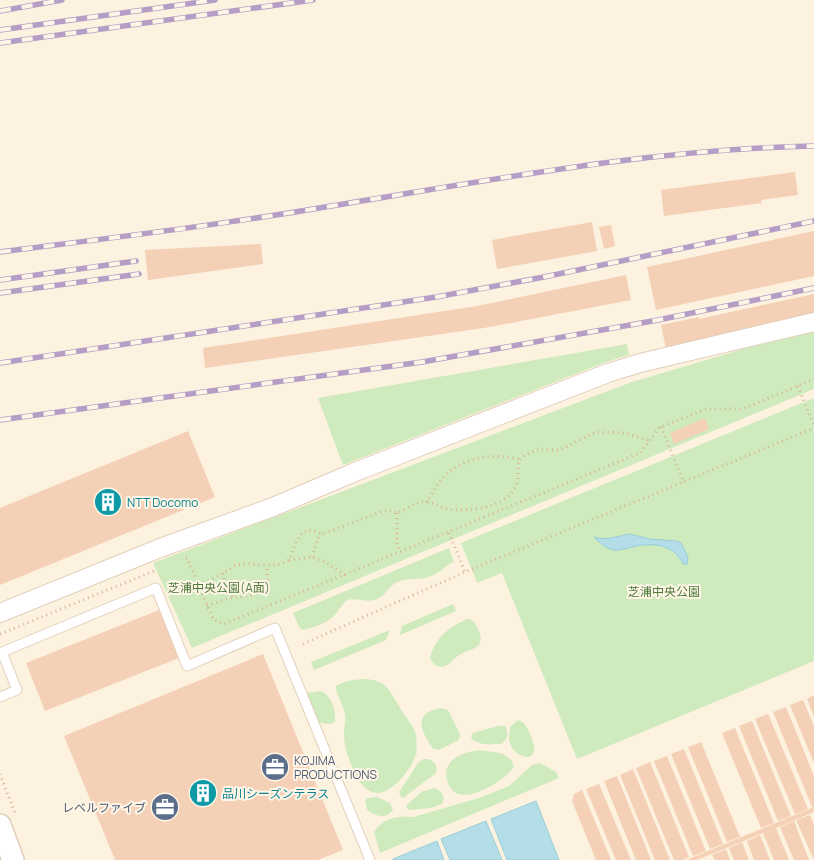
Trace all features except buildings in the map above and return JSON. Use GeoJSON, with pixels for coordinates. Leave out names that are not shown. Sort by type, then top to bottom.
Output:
{"type":"FeatureCollection","features":[{"type":"Feature","properties":{"kind":"street"},"geometry":{"type":"LineString","coordinates":[[0,613],[160,548],[273,507],[355,472],[608,372],[640,362],[814,322]]}},
{"type":"Feature","properties":{"kind":"street"},"geometry":{"type":"LineString","coordinates":[[0,825],[13,860]]}},
{"type":"Feature","properties":{"kind":"lane"},"geometry":{"type":"LineString","coordinates":[[0,697],[17,690],[2,652],[156,588],[187,666],[275,628],[370,860]]}},
{"type":"Feature","properties":{"kind":"path"},"geometry":{"type":"LineString","coordinates":[[178,561],[187,558],[213,619],[224,624],[640,454],[661,427],[706,409],[743,409],[814,379]]}},
{"type":"Feature","properties":{"kind":"path"},"geometry":{"type":"LineString","coordinates":[[303,644],[465,572],[684,483],[814,427],[798,386]]}},
{"type":"Feature","properties":{"kind":"path"},"geometry":{"type":"LineString","coordinates":[[661,427],[684,483]]}},
{"type":"Feature","properties":{"kind":"path"},"geometry":{"type":"LineString","coordinates":[[312,557],[318,538],[322,534],[383,511],[397,513],[426,502],[448,509],[492,506],[509,495],[515,487],[519,460],[525,455],[540,449],[558,450],[596,432],[625,433],[649,441]]}},
{"type":"Feature","properties":{"kind":"path"},"geometry":{"type":"LineString","coordinates":[[426,502],[440,480],[451,469],[467,462],[492,456],[519,460]]}},
{"type":"Feature","properties":{"kind":"path"},"geometry":{"type":"LineString","coordinates":[[397,513],[397,543],[400,552]]}},
{"type":"Feature","properties":{"kind":"path"},"geometry":{"type":"LineString","coordinates":[[289,560],[296,542],[302,533],[309,530],[322,534]]}},
{"type":"Feature","properties":{"kind":"path"},"geometry":{"type":"LineString","coordinates":[[449,532],[465,572]]}},
{"type":"Feature","properties":{"kind":"path"},"geometry":{"type":"LineString","coordinates":[[198,585],[236,565],[246,563],[282,564],[289,560],[312,557],[325,562],[345,575]]}},
{"type":"Feature","properties":{"kind":"path"},"geometry":{"type":"LineString","coordinates":[[207,606],[257,594],[267,585],[267,565]]}},
{"type":"Feature","properties":{"kind":"path"},"geometry":{"type":"LineString","coordinates":[[0,634],[160,568]]}},
{"type":"Feature","properties":{"kind":"path"},"geometry":{"type":"LineString","coordinates":[[224,573],[225,585],[234,598]]}},
{"type":"Feature","properties":{"kind":"green space","name":"芝浦中央公園(A面)"},"geometry":{"type":"Polygon","coordinates":[[[814,328],[814,389],[192,648],[153,563],[632,382],[814,328]]]}},
{"type":"Feature","properties":{"kind":"green space"},"geometry":{"type":"Polygon","coordinates":[[[627,344],[629,355],[606,362],[343,465],[318,398],[627,344]]]}},
{"type":"Feature","properties":{"kind":"green space","name":"芝浦中央公園"},"geometry":{"type":"Polygon","coordinates":[[[814,398],[814,661],[577,759],[502,573],[477,583],[461,543],[814,398]]]}},
{"type":"Feature","properties":{"kind":"green space"},"geometry":{"type":"Polygon","coordinates":[[[449,548],[454,562],[434,575],[397,582],[380,598],[369,601],[353,599],[346,601],[334,616],[327,621],[302,630],[299,627],[293,613],[449,548]]]}},
{"type":"Feature","properties":{"kind":"green space"},"geometry":{"type":"Polygon","coordinates":[[[453,604],[456,611],[400,635],[402,626],[453,604]]]}},
{"type":"Feature","properties":{"kind":"green space"},"geometry":{"type":"Polygon","coordinates":[[[467,619],[472,620],[477,627],[481,640],[477,647],[442,667],[433,663],[430,658],[439,639],[454,626],[467,619]]]}},
{"type":"Feature","properties":{"kind":"green space"},"geometry":{"type":"Polygon","coordinates":[[[390,630],[386,640],[314,670],[311,662],[390,630]]]}},
{"type":"Feature","properties":{"kind":"green space"},"geometry":{"type":"Polygon","coordinates":[[[370,679],[385,686],[392,694],[416,734],[416,754],[411,766],[395,785],[383,792],[377,793],[367,789],[353,770],[345,747],[345,715],[337,694],[336,686],[352,680],[370,679]]]}},
{"type":"Feature","properties":{"kind":"green space"},"geometry":{"type":"Polygon","coordinates":[[[321,691],[328,696],[334,708],[335,722],[330,724],[319,723],[306,693],[321,691]]]}},
{"type":"Feature","properties":{"kind":"green space"},"geometry":{"type":"Polygon","coordinates":[[[440,708],[448,710],[460,734],[459,740],[439,750],[433,749],[425,736],[422,719],[425,714],[440,708]]]}},
{"type":"Feature","properties":{"kind":"green space"},"geometry":{"type":"Polygon","coordinates":[[[518,720],[524,723],[532,738],[533,755],[528,757],[522,756],[511,747],[509,739],[510,727],[518,720]]]}},
{"type":"Feature","properties":{"kind":"green space"},"geometry":{"type":"Polygon","coordinates":[[[505,726],[507,731],[507,736],[501,744],[481,743],[471,738],[473,733],[505,726]]]}},
{"type":"Feature","properties":{"kind":"green space"},"geometry":{"type":"Polygon","coordinates":[[[479,750],[504,755],[508,757],[514,766],[504,777],[489,787],[472,794],[456,793],[448,783],[446,775],[450,763],[465,753],[479,750]]]}},
{"type":"Feature","properties":{"kind":"green space"},"geometry":{"type":"Polygon","coordinates":[[[423,759],[429,759],[435,763],[436,773],[403,798],[401,797],[399,792],[418,763],[423,759]]]}},
{"type":"Feature","properties":{"kind":"green space"},"geometry":{"type":"Polygon","coordinates":[[[540,763],[556,772],[559,778],[380,853],[374,832],[382,823],[391,818],[413,817],[482,797],[509,786],[532,765],[540,763]]]}},
{"type":"Feature","properties":{"kind":"green space"},"geometry":{"type":"Polygon","coordinates":[[[434,788],[443,794],[442,804],[431,808],[408,810],[406,806],[421,792],[434,788]]]}},
{"type":"Feature","properties":{"kind":"green space"},"geometry":{"type":"Polygon","coordinates":[[[377,797],[390,803],[393,810],[390,813],[380,816],[367,810],[365,800],[377,797]]]}},
{"type":"Feature","properties":{"kind":"water"},"geometry":{"type":"Polygon","coordinates":[[[630,534],[681,543],[688,557],[687,564],[683,564],[674,552],[662,546],[640,545],[613,550],[603,545],[594,537],[608,538],[630,534]]]}},
{"type":"Feature","properties":{"kind":"water"},"geometry":{"type":"Polygon","coordinates":[[[536,801],[559,860],[507,860],[491,819],[536,801]]]}},
{"type":"Feature","properties":{"kind":"water"},"geometry":{"type":"Polygon","coordinates":[[[486,821],[502,860],[450,860],[441,839],[486,821]]]}},
{"type":"Feature","properties":{"kind":"water"},"geometry":{"type":"Polygon","coordinates":[[[437,841],[444,860],[393,860],[393,859],[437,841]]]}},
{"type":"Feature","properties":{"kind":"railway"},"geometry":{"type":"LineString","coordinates":[[0,11],[62,0]]}},
{"type":"Feature","properties":{"kind":"railway"},"geometry":{"type":"LineString","coordinates":[[0,30],[215,0]]}},
{"type":"Feature","properties":{"kind":"railway"},"geometry":{"type":"LineString","coordinates":[[0,43],[313,0]]}},
{"type":"Feature","properties":{"kind":"railway"},"geometry":{"type":"LineString","coordinates":[[0,252],[248,219],[512,176],[632,159],[753,148],[814,146]]}},
{"type":"Feature","properties":{"kind":"railway"},"geometry":{"type":"LineString","coordinates":[[0,363],[436,297],[544,277],[814,221]]}},
{"type":"Feature","properties":{"kind":"railway"},"geometry":{"type":"LineString","coordinates":[[0,280],[136,261]]}},
{"type":"Feature","properties":{"kind":"railway"},"geometry":{"type":"LineString","coordinates":[[0,293],[139,274]]}},
{"type":"Feature","properties":{"kind":"railway"},"geometry":{"type":"LineString","coordinates":[[0,420],[422,362],[658,320],[814,288]]}},
{"type":"Feature","properties":{"kind":"place","name":"NTT Docomo"},"geometry":{"type":"Point","coordinates":[108,502]}},
{"type":"Feature","properties":{"kind":"place","name":"KOJIMA PRODUCTIONS"},"geometry":{"type":"Point","coordinates":[275,767]}},
{"type":"Feature","properties":{"kind":"place","name":"品川シーズンテラス"},"geometry":{"type":"Point","coordinates":[203,793]}},
{"type":"Feature","properties":{"kind":"place","name":"レベルファイブ"},"geometry":{"type":"Point","coordinates":[165,807]}}]}
